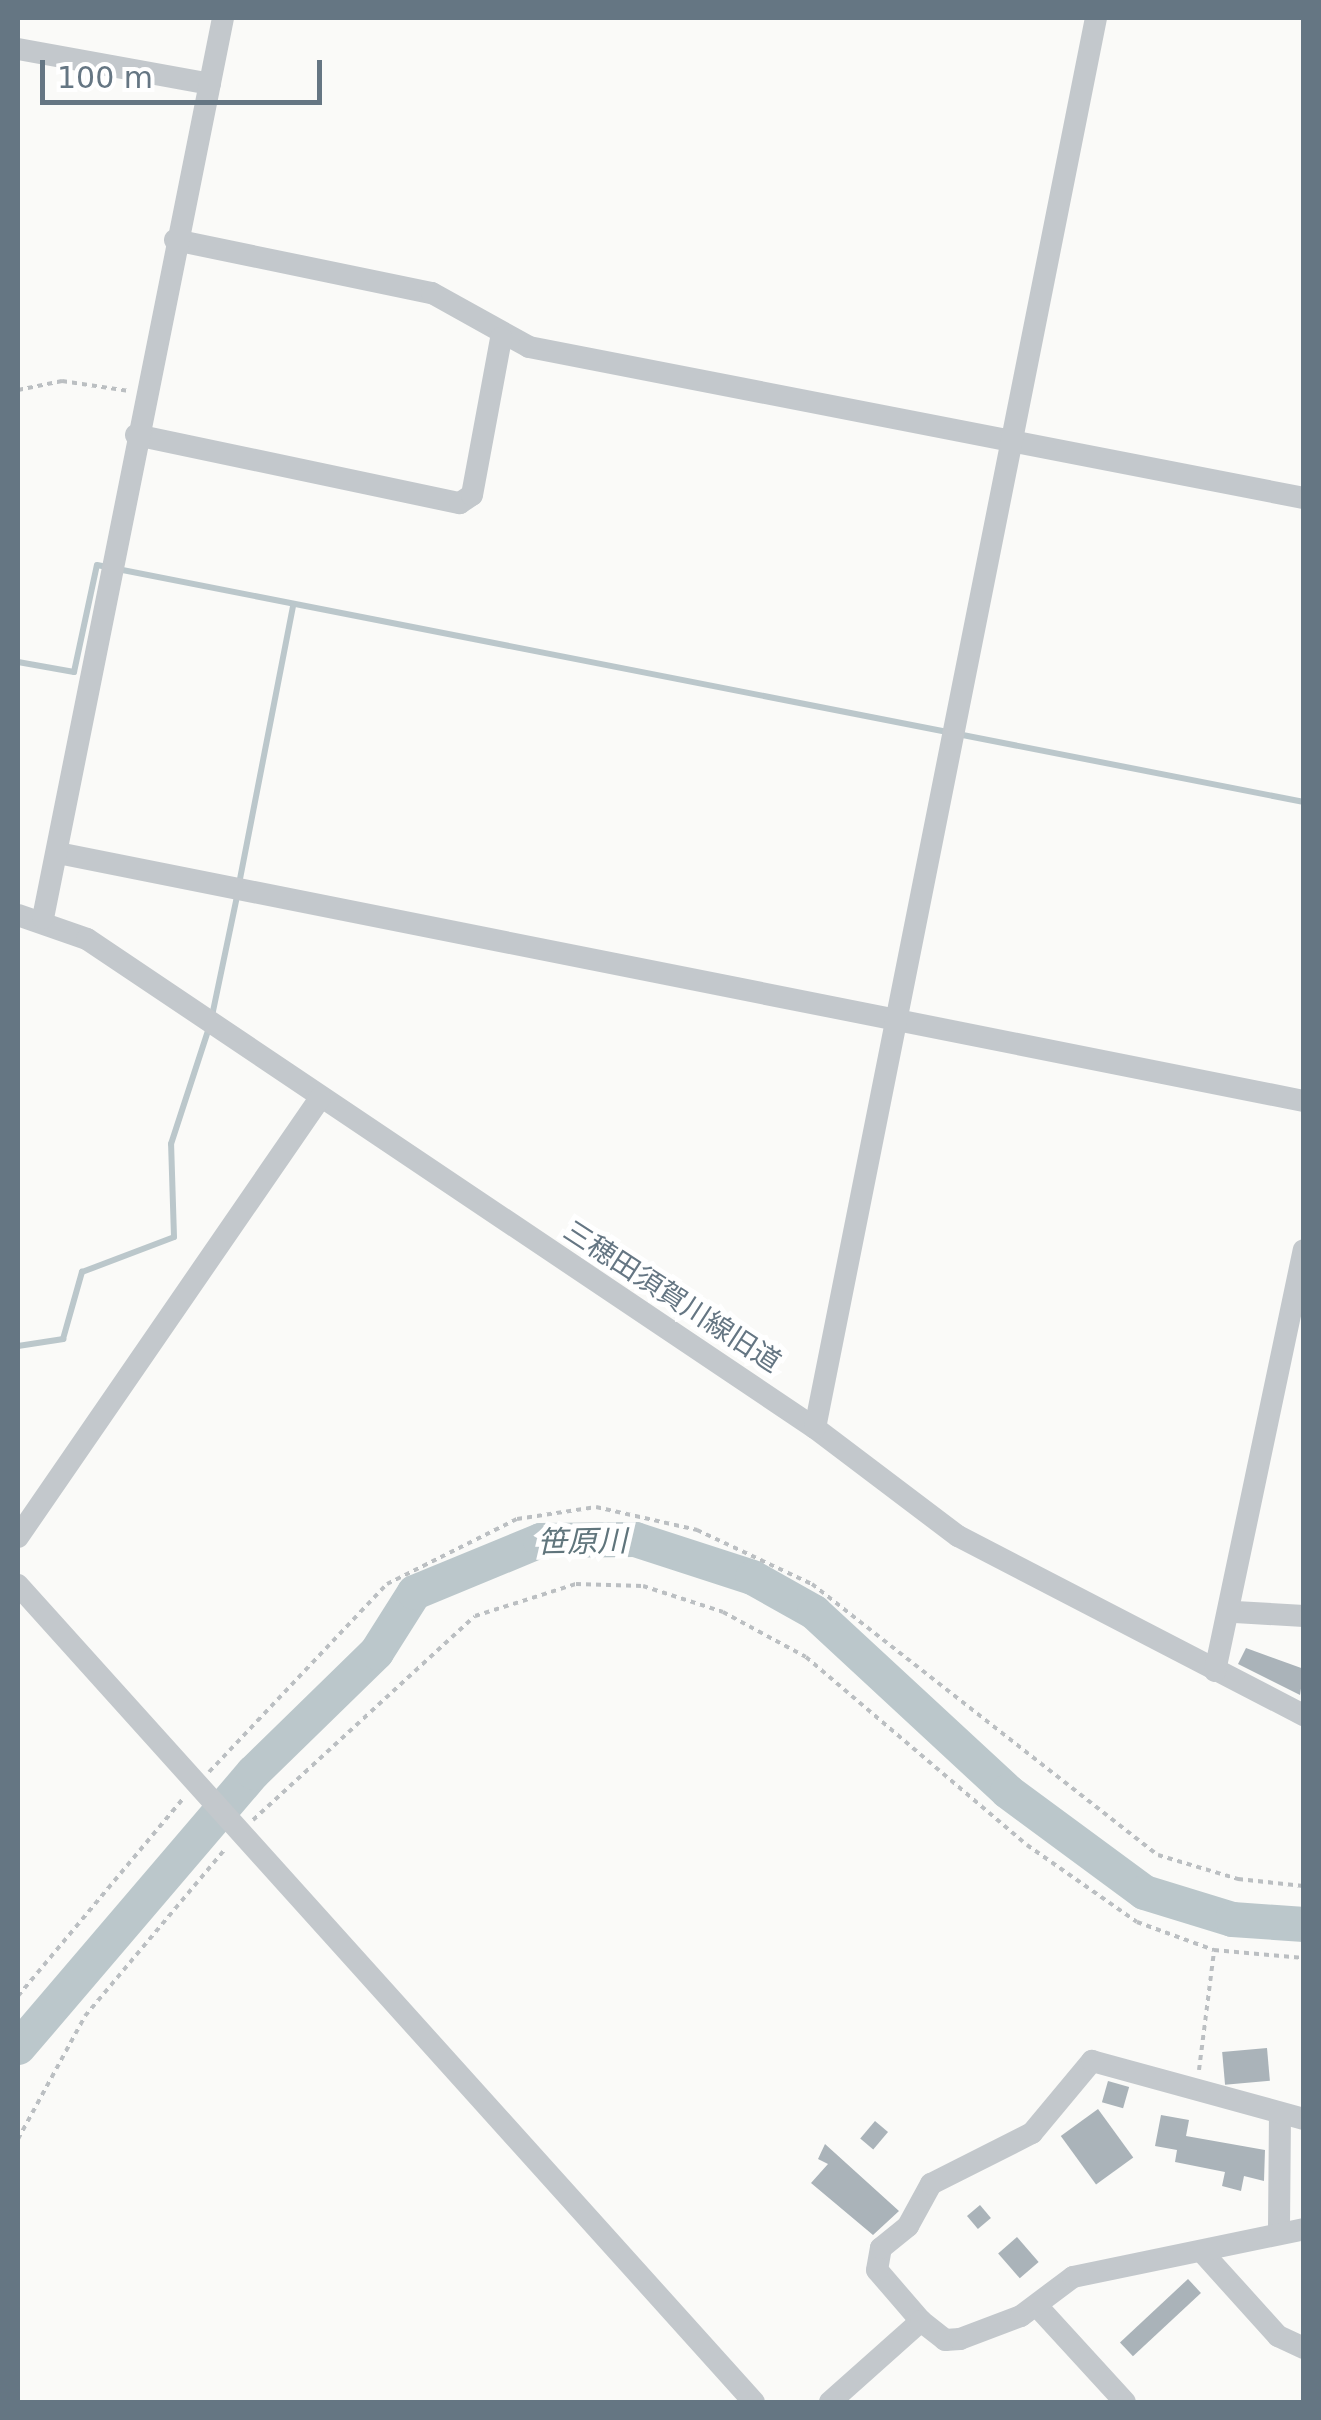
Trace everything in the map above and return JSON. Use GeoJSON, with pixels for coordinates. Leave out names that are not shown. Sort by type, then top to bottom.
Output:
{"type":"FeatureCollection","features":[{"type":"Feature","properties":{"kind":"street"},"geometry":{"type":"LineString","coordinates":[[44,918],[136,434],[222,18]]}},
{"type":"Feature","properties":{"kind":"street"},"geometry":{"type":"LineString","coordinates":[[815,1428],[900,1019],[1096,18]]}},
{"type":"Feature","properties":{"kind":"street"},"geometry":{"type":"LineString","coordinates":[[18,49],[210,84]]}},
{"type":"Feature","properties":{"kind":"street"},"geometry":{"type":"LineString","coordinates":[[175,240],[432,293],[501,338],[1304,498]]}},
{"type":"Feature","properties":{"kind":"street"},"geometry":{"type":"LineString","coordinates":[[136,434],[460,503],[472,495],[501,338]]}},
{"type":"Feature","properties":{"kind":"street"},"geometry":{"type":"LineString","coordinates":[[58,854],[1304,1101]]}},
{"type":"Feature","properties":{"kind":"street","name":"三穂田須賀川線旧道"},"geometry":{"type":"LineString","coordinates":[[18,915],[44,918],[320,1098],[815,1428],[958,1536],[1304,1715]]}},
{"type":"Feature","properties":{"kind":"street"},"geometry":{"type":"LineString","coordinates":[[18,1536],[320,1098]]}},
{"type":"Feature","properties":{"kind":"street"},"geometry":{"type":"LineString","coordinates":[[1215,1671],[1235,1612],[1304,1250]]}},
{"type":"Feature","properties":{"kind":"street"},"geometry":{"type":"LineString","coordinates":[[18,1585],[192,1784],[244,1834],[754,2402]]}},
{"type":"Feature","properties":{"kind":"street"},"geometry":{"type":"LineString","coordinates":[[1235,1612],[1304,1616]]}},
{"type":"Feature","properties":{"kind":"street"},"geometry":{"type":"LineString","coordinates":[[1304,2119],[1196,2084],[1092,2061],[1032,2132],[935,2180],[875,2262],[921,2320],[944,2340],[960,2339],[1037,2306],[1074,2277],[1203,2253],[1280,2227],[1304,2229]]}},
{"type":"Feature","properties":{"kind":"street"},"geometry":{"type":"LineString","coordinates":[[1280,2114],[1280,2227]]}},
{"type":"Feature","properties":{"kind":"street"},"geometry":{"type":"LineString","coordinates":[[1203,2253],[1278,2336],[1304,2348]]}},
{"type":"Feature","properties":{"kind":"street"},"geometry":{"type":"LineString","coordinates":[[1037,2306],[1125,2402]]}},
{"type":"Feature","properties":{"kind":"street"},"geometry":{"type":"LineString","coordinates":[[830,2402],[921,2320]]}},
{"type":"Feature","properties":{"kind":"path"},"geometry":{"type":"LineString","coordinates":[[18,390],[62,381],[144,394]]}},
{"type":"Feature","properties":{"kind":"path"},"geometry":{"type":"LineString","coordinates":[[18,1996],[192,1784],[387,1584],[517,1520],[596,1507],[697,1530],[812,1584],[1158,1855],[1238,1879],[1304,1886]]}},
{"type":"Feature","properties":{"kind":"path"},"geometry":{"type":"LineString","coordinates":[[18,2139],[85,2016],[244,1834],[474,1616],[576,1584],[644,1586],[723,1612],[806,1658],[1084,1890],[1214,1950],[1304,1958]]}},
{"type":"Feature","properties":{"kind":"path"},"geometry":{"type":"LineString","coordinates":[[1196,2084],[1214,1950]]}},
{"type":"Feature","properties":{"kind":"building"},"geometry":{"type":"Polygon","coordinates":[[[1246,1648],[1304,1669],[1300,1695],[1238,1664],[1246,1648]]]}},
{"type":"Feature","properties":{"kind":"building"},"geometry":{"type":"Polygon","coordinates":[[[1267,2048],[1270,2081],[1225,2085],[1222,2052],[1267,2048]]]}},
{"type":"Feature","properties":{"kind":"building"},"geometry":{"type":"Polygon","coordinates":[[[1108,2081],[1129,2087],[1123,2108],[1102,2102],[1108,2081]]]}},
{"type":"Feature","properties":{"kind":"building"},"geometry":{"type":"Polygon","coordinates":[[[1098,2109],[1133,2158],[1096,2185],[1061,2136],[1098,2109]]]}},
{"type":"Feature","properties":{"kind":"building"},"geometry":{"type":"Polygon","coordinates":[[[1161,2115],[1189,2120],[1186,2136],[1265,2150],[1264,2181],[1244,2176],[1241,2191],[1222,2186],[1225,2172],[1175,2162],[1177,2150],[1155,2146],[1161,2115]]]}},
{"type":"Feature","properties":{"kind":"building"},"geometry":{"type":"Polygon","coordinates":[[[875,2121],[888,2132],[873,2150],[860,2139],[875,2121]]]}},
{"type":"Feature","properties":{"kind":"building"},"geometry":{"type":"Polygon","coordinates":[[[825,2144],[899,2211],[873,2235],[811,2183],[828,2164],[818,2159],[825,2144]]]}},
{"type":"Feature","properties":{"kind":"building"},"geometry":{"type":"Polygon","coordinates":[[[980,2205],[991,2218],[978,2229],[967,2216],[980,2205]]]}},
{"type":"Feature","properties":{"kind":"building"},"geometry":{"type":"Polygon","coordinates":[[[1017,2237],[1039,2262],[1020,2278],[998,2253],[1017,2237]]]}},
{"type":"Feature","properties":{"kind":"building"},"geometry":{"type":"Polygon","coordinates":[[[1188,2279],[1201,2293],[1133,2356],[1120,2342],[1188,2279]]]}},
{"type":"Feature","properties":{"kind":"waterway"},"geometry":{"type":"LineString","coordinates":[[18,662],[74,672],[97,565],[1304,802]]}},
{"type":"Feature","properties":{"kind":"waterway"},"geometry":{"type":"LineString","coordinates":[[239,884],[293,605]]}},
{"type":"Feature","properties":{"kind":"waterway"},"geometry":{"type":"LineString","coordinates":[[212,1016],[237,896]]}},
{"type":"Feature","properties":{"kind":"waterway"},"geometry":{"type":"LineString","coordinates":[[18,1346],[63,1339],[82,1272],[174,1237],[171,1144],[209,1028]]}},
{"type":"Feature","properties":{"kind":"waterway","name":"笹原川"},"geometry":{"type":"LineString","coordinates":[[18,2047],[253,1772],[376,1652],[414,1592],[540,1540],[635,1539],[752,1577],[814,1612],[1007,1791],[1144,1892],[1232,1919],[1304,1924]]}}]}
